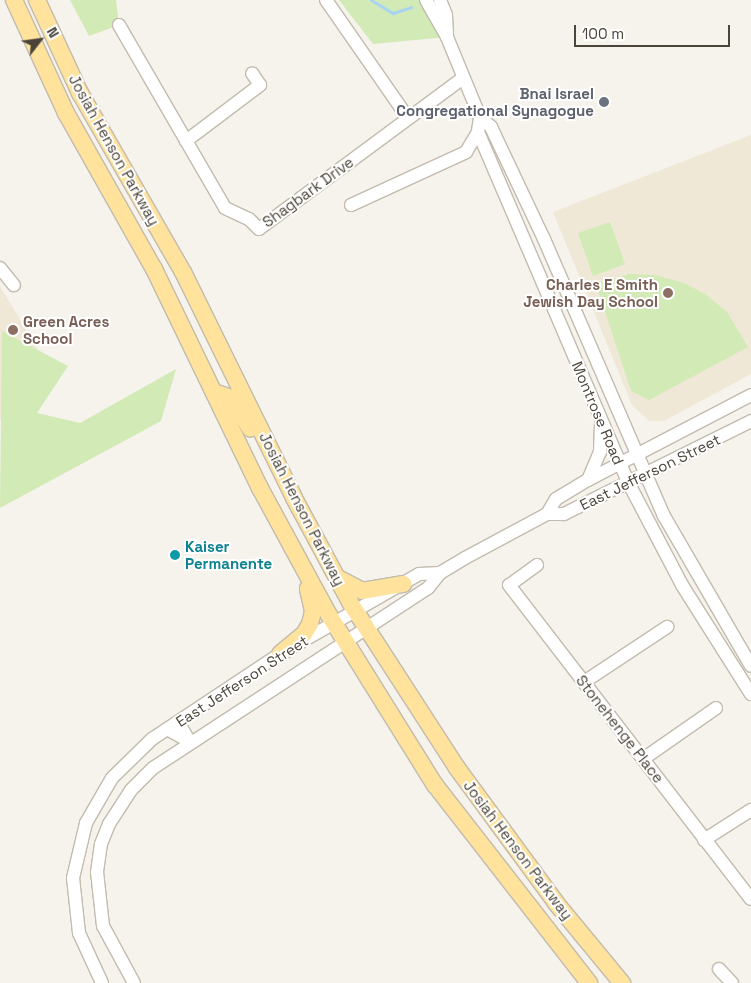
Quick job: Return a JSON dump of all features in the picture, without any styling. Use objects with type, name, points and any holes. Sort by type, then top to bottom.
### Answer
[{"type":"main road","name":"Josiah Henson Parkway","points":[[14,0],[63,106],[154,269],[303,570],[333,622],[435,785],[589,983]]},
{"type":"main road","name":"Josiah Henson Parkway","points":[[37,0],[93,117],[196,298],[281,472],[365,627],[468,784],[556,903],[622,983]]},
{"type":"main road","points":[[214,392],[231,398],[258,442],[281,472]]},
{"type":"main road","points":[[280,654],[304,634],[312,620],[311,601],[303,570]]},
{"type":"main road","points":[[337,578],[362,592],[403,584]]},
{"type":"street","points":[[326,0],[408,118]]},
{"type":"street","name":"Montrose Road","points":[[426,0],[447,37],[480,117],[491,127],[544,239],[664,516],[751,666]]},
{"type":"street","name":"Montrose Road","points":[[440,0],[446,15],[447,37]]},
{"type":"street","name":"Shagbark Drive","points":[[119,26],[225,208],[249,220],[259,229],[463,78]]},
{"type":"street","points":[[186,142],[260,84],[252,73]]},
{"type":"street","points":[[351,205],[466,152],[478,132],[480,117]]},
{"type":"street","name":"Montrose Road","points":[[478,132],[628,482],[682,585],[751,694]]},
{"type":"street","points":[[466,152],[490,161]]},
{"type":"street","points":[[0,268],[14,285]]},
{"type":"street","name":"East Jefferson Street","points":[[547,514],[556,499],[588,480],[751,395]]},
{"type":"street","points":[[588,480],[600,452],[602,421]]},
{"type":"street","name":"East Jefferson Street","points":[[134,983],[106,936],[100,915],[96,877],[103,837],[119,808],[138,783],[190,742],[344,640],[428,588],[440,573],[547,514],[564,514],[751,421]]},
{"type":"street","name":"Stonehenge Place","points":[[536,565],[509,585],[751,900]]},
{"type":"street","name":"East Jefferson Street","points":[[102,983],[83,946],[73,904],[73,878],[82,833],[93,806],[112,778],[134,754],[167,729],[280,654],[419,574],[440,573]]},
{"type":"street","points":[[584,682],[666,627]]},
{"type":"street","points":[[643,759],[716,708]]},
{"type":"street","points":[[178,722],[190,742]]},
{"type":"street","points":[[167,729],[190,742]]},
{"type":"street","points":[[704,840],[751,810]]},
{"type":"street","points":[[719,969],[732,983]]},
{"type":"shaded area","name":"Charles E Smith Jewish Day School","points":[[751,135],[751,374],[664,421],[649,421],[632,405],[553,212]]},
{"type":"shaded area","name":"Green Acres School","points":[[0,286],[52,373],[0,420]]},
{"type":"green space","points":[[70,0],[116,0],[119,25],[89,36]]},
{"type":"green space","points":[[339,0],[426,0],[447,37],[373,44]]},
{"type":"green space","points":[[610,222],[625,264],[593,276],[578,233]]},
{"type":"green space","points":[[629,274],[655,275],[684,283],[705,294],[727,312],[748,347],[649,400],[631,391],[596,284]]},
{"type":"green space","points":[[2,331],[68,366],[37,413],[80,423],[176,369],[161,421],[0,508]]},
{"type":"waterway","points":[[371,0],[393,13],[411,7]]},
{"type":"place","name":"Bnai Israel Congregational Synagogue","points":[[604,102]]},
{"type":"place","name":"Charles E Smith Jewish Day School","points":[[668,293]]},
{"type":"place","name":"Green Acres School","points":[[13,330]]},
{"type":"place","name":"Kaiser Permanente","points":[[175,555]]}]
